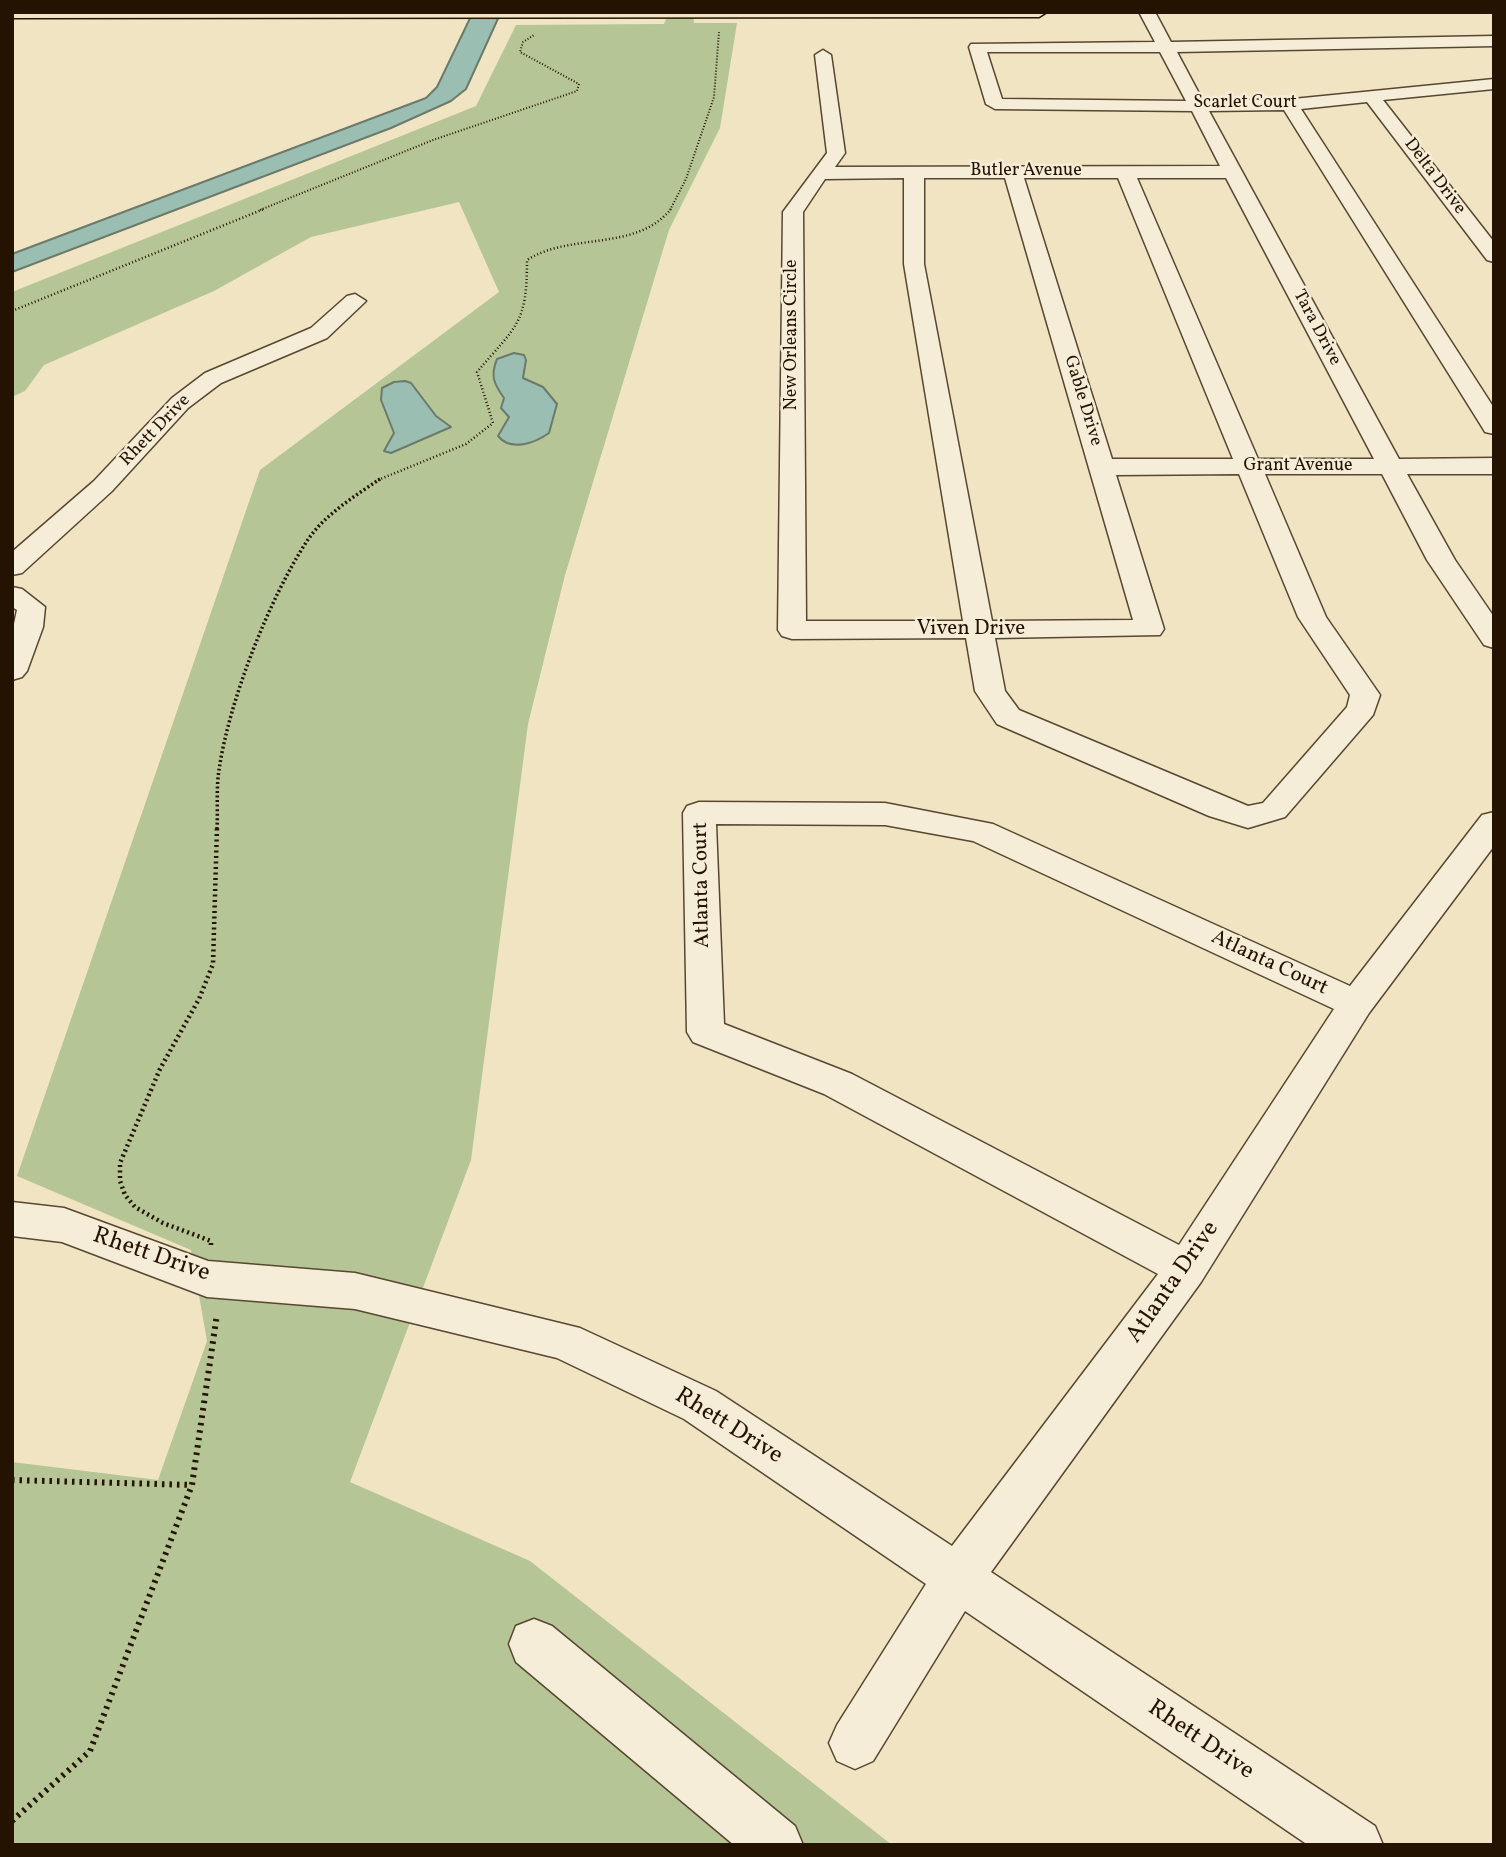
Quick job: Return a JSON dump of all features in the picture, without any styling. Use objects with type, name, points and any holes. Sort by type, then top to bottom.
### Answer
[{"type":"main road","points":[[12,13],[1039,12]]},
{"type":"street","name":"Tara Drive","points":[[1147,12],[1441,560],[1494,639]]},
{"type":"street","points":[[1476,41],[1494,59]]},
{"type":"street","points":[[1166,48],[1494,41]]},
{"type":"street","name":"Scarlet Court","points":[[1166,48],[977,47],[995,104],[1289,104],[1374,98],[1440,87],[1494,84]]},
{"type":"street","name":"New Orleans Circle","points":[[792,630],[793,212],[798,199],[836,153],[823,55]]},
{"type":"street","name":"Delta Drive","points":[[1374,98],[1494,256]]},
{"type":"street","points":[[1289,104],[1494,427]]},
{"type":"street","name":"Gable Drive","points":[[1013,172],[1150,629]]},
{"type":"street","points":[[914,173],[914,264],[990,691],[1008,717],[1220,809],[1248,817],[1274,810],[1362,709],[1365,695],[1312,617],[1125,172]]},
{"type":"street","name":"Butler Avenue","points":[[821,173],[1232,172]]},
{"type":"street","name":"Rhett Drive","points":[[12,567],[103,486],[180,403],[213,378],[319,333],[355,301]]},
{"type":"street","name":"Grant Avenue","points":[[1102,467],[1494,466]]},
{"type":"street","points":[[12,595],[31,607],[29,627],[12,671]]},
{"type":"street","name":"Viven Drive","points":[[792,630],[1150,629]]},
{"type":"street","name":"Atlanta Court","points":[[1186,1269],[838,1084],[706,1032],[699,813],[885,814],[981,832],[1356,1004]]},
{"type":"street","name":"Atlanta Drive","points":[[855,1743],[958,1578],[1186,1269],[1356,1004],[1494,823]]},
{"type":"street","name":"Rhett Drive","points":[[12,1219],[64,1225],[207,1279],[355,1292],[565,1341],[700,1405],[1356,1845]]},
{"type":"street","points":[[534,1644],[776,1845]]},
{"type":"path","points":[[212,1253],[211,1241],[144,1214],[124,1197],[118,1177],[120,1163],[160,1069],[199,999],[213,964],[219,770],[240,689],[263,625],[307,539],[345,503],[381,478],[425,463],[466,444],[493,423],[477,372],[519,323],[527,302],[527,260],[543,251],[624,236],[646,228],[670,212],[685,189],[716,89],[715,56],[719,29],[711,27]]},
{"type":"path","points":[[12,311],[433,140],[577,91],[579,83],[520,52],[523,42],[537,34]]},
{"type":"path","points":[[12,1821],[90,1751],[192,1485],[219,1306]]},
{"type":"path","points":[[12,1480],[192,1485]]},
{"type":"green space","points":[[669,12],[693,12],[694,23],[737,23],[720,128],[669,230],[565,575],[528,724],[471,1160],[350,1482],[530,1561],[892,1845],[12,1845],[12,1462],[158,1480],[207,1341],[191,1250],[17,1176],[260,470],[499,292],[459,202],[311,237],[214,291],[44,365],[25,391],[12,397],[12,292],[476,106],[516,25],[664,24]]},
{"type":"water","points":[[473,12],[501,12],[466,89],[451,101],[391,128],[12,272],[12,254],[426,98],[437,87]]},
{"type":"water","points":[[514,353],[524,355],[526,360],[523,378],[543,387],[557,404],[549,433],[530,443],[516,445],[503,441],[498,436],[509,417],[501,408],[504,398],[494,375],[497,359]]},
{"type":"water","points":[[394,382],[411,383],[436,416],[451,427],[391,453],[384,451],[394,433],[381,400],[382,388]]}]
